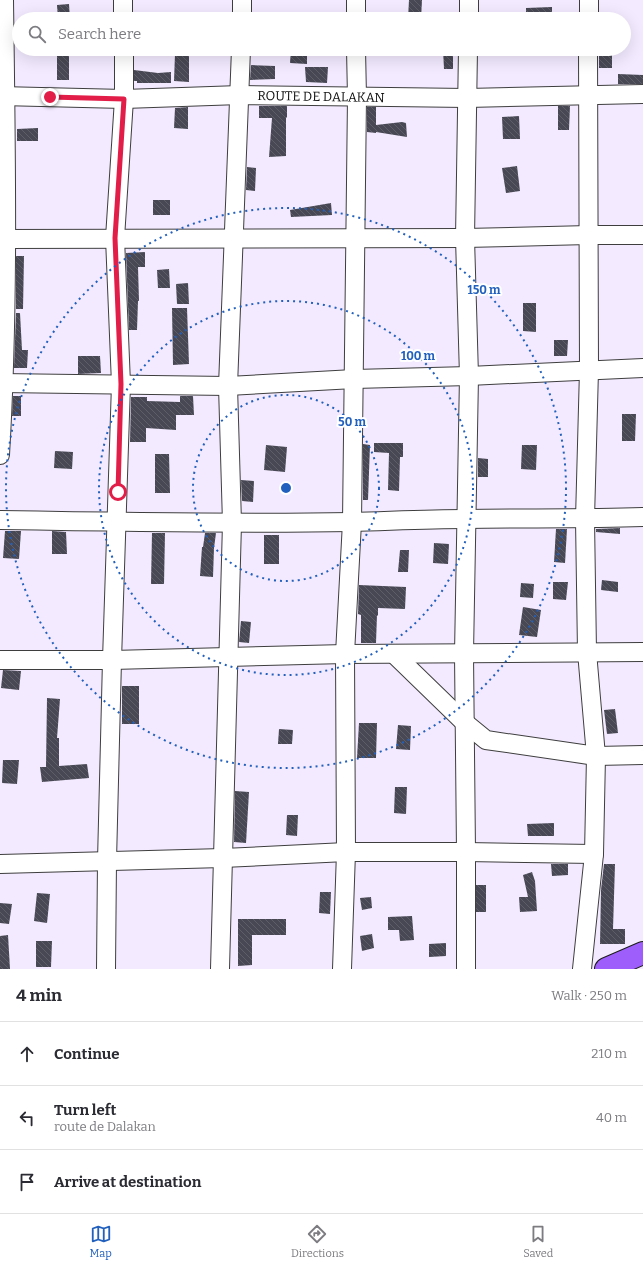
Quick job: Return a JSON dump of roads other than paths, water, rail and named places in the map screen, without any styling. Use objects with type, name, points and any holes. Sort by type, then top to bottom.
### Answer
[{"type":"main road","points":[[606,969],[643,953]]},
{"type":"street","points":[[0,455],[2,383],[4,0]]},
{"type":"street","points":[[123,0],[123,12]]},
{"type":"street","points":[[242,0],[242,12]]},
{"type":"street","points":[[356,0],[356,12]]},
{"type":"street","points":[[469,0],[469,12]]},
{"type":"street","points":[[589,0],[589,12]]},
{"type":"street","points":[[106,969],[112,660],[121,384],[115,238],[124,99],[124,56]]},
{"type":"street","points":[[220,969],[232,523],[228,386],[241,56]]},
{"type":"street","points":[[342,969],[346,852],[345,654],[352,522],[356,238],[356,56]]},
{"type":"street","points":[[466,969],[464,654],[469,376],[465,238],[468,56]]},
{"type":"street","points":[[582,969],[594,854],[596,756],[587,652],[585,519],[589,370],[588,56]]},
{"type":"street","name":"ROUTE DE DALAKAN","points":[[3,96],[124,99],[240,95],[467,98],[643,94]]},
{"type":"street","points":[[3,239],[234,237],[465,238],[589,235],[643,236]]},
{"type":"street","points":[[2,383],[228,386],[354,379],[469,376],[643,368]]},
{"type":"street","points":[[0,520],[232,523],[643,518]]},
{"type":"street","points":[[0,660],[229,658],[345,654],[395,655],[643,652]]},
{"type":"street","points":[[395,655],[464,722],[486,740],[596,756],[643,756]]},
{"type":"street","points":[[0,864],[223,858],[346,852],[594,854]]}]
